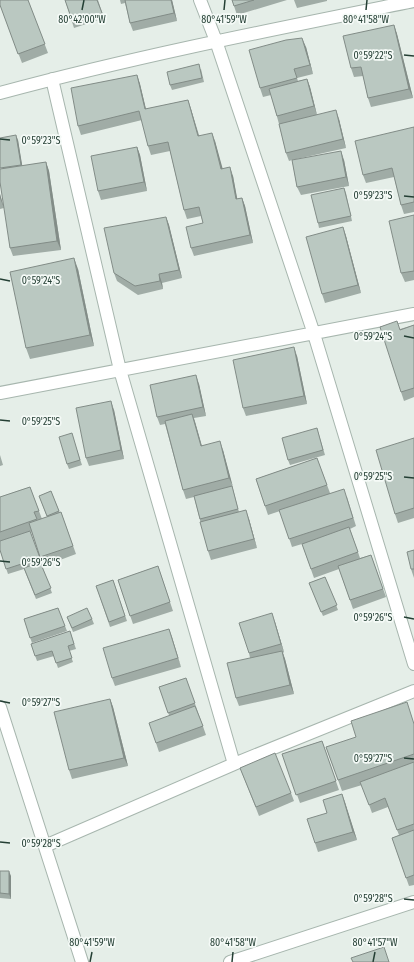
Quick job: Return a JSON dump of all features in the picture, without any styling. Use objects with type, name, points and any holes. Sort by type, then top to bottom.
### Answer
[{"type":"street","points":[[200,0],[216,41],[314,334],[414,664]]},
{"type":"street","points":[[0,93],[52,79],[216,41],[414,1]]},
{"type":"street","points":[[52,79],[120,370],[234,764]]},
{"type":"street","points":[[0,393],[414,314]]},
{"type":"street","points":[[44,846],[234,764],[414,691]]},
{"type":"street","points":[[0,706],[82,962]]},
{"type":"street","points":[[230,962],[414,902]]},
{"type":"building","points":[[0,0],[28,0],[45,44],[18,54],[0,5]]},
{"type":"building","points":[[65,0],[97,0],[102,13],[73,23]]},
{"type":"building","points":[[125,0],[171,0],[174,13],[130,23]]},
{"type":"building","points":[[232,0],[254,0],[234,6]]},
{"type":"building","points":[[394,25],[409,89],[368,98],[361,67],[351,68],[343,36]]},
{"type":"building","points":[[302,38],[310,65],[294,69],[297,78],[260,88],[249,50],[286,40]]},
{"type":"building","points":[[199,64],[202,78],[170,85],[167,72]]},
{"type":"building","points":[[137,75],[145,109],[188,100],[198,136],[212,133],[221,169],[230,167],[236,199],[242,198],[250,235],[191,248],[186,227],[203,223],[199,207],[184,210],[168,142],[148,146],[139,111],[78,126],[71,88]]},
{"type":"building","points":[[307,79],[314,106],[277,116],[269,89]]},
{"type":"building","points":[[336,110],[343,139],[286,153],[279,124]]},
{"type":"building","points":[[414,127],[414,202],[401,205],[392,168],[363,175],[355,141]]},
{"type":"building","points":[[16,135],[21,165],[0,168],[0,138]]},
{"type":"building","points":[[137,147],[144,182],[98,191],[91,156]]},
{"type":"building","points":[[341,151],[346,177],[297,187],[292,160]]},
{"type":"building","points":[[46,162],[57,241],[10,248],[0,182],[0,169]]},
{"type":"building","points":[[344,188],[351,216],[318,223],[311,195]]},
{"type":"building","points":[[414,215],[414,271],[401,273],[389,221]]},
{"type":"building","points":[[166,217],[179,270],[159,274],[160,281],[135,286],[114,273],[104,228]]},
{"type":"building","points":[[343,227],[358,285],[322,294],[306,237]]},
{"type":"building","points":[[74,258],[90,335],[26,348],[10,272]]},
{"type":"building","points":[[397,321],[400,330],[414,325],[414,388],[401,392],[380,327]]},
{"type":"building","points":[[294,347],[304,396],[243,408],[233,360]]},
{"type":"building","points":[[196,375],[203,407],[157,417],[150,385]]},
{"type":"building","points":[[111,401],[121,450],[86,458],[76,408]]},
{"type":"building","points":[[192,414],[201,446],[220,441],[229,478],[183,490],[165,421]]},
{"type":"building","points":[[317,428],[323,450],[288,460],[282,438]]},
{"type":"building","points":[[72,433],[80,460],[67,464],[59,437]]},
{"type":"building","points":[[414,438],[414,508],[395,514],[376,450]]},
{"type":"building","points":[[317,458],[327,485],[265,506],[256,479]]},
{"type":"building","points":[[232,486],[238,509],[200,519],[194,496]]},
{"type":"building","points":[[30,487],[39,511],[34,512],[37,519],[0,532],[0,497]]},
{"type":"building","points":[[344,489],[353,518],[289,539],[279,510]]},
{"type":"building","points":[[51,491],[59,511],[47,516],[39,496]]},
{"type":"building","points":[[246,510],[254,539],[208,551],[200,522]]},
{"type":"building","points":[[61,512],[73,546],[40,557],[29,523]]},
{"type":"building","points":[[349,527],[358,552],[311,569],[302,544]]},
{"type":"building","points":[[30,531],[40,558],[6,569],[0,550],[0,541]]},
{"type":"building","points":[[414,550],[414,569],[411,569],[407,552]]},
{"type":"building","points":[[371,555],[383,589],[350,600],[338,566]]},
{"type":"building","points":[[40,562],[51,588],[35,595],[24,568]]},
{"type":"building","points":[[158,566],[170,602],[130,616],[118,580]]},
{"type":"building","points":[[325,577],[337,605],[321,612],[309,583]]},
{"type":"building","points":[[113,580],[125,616],[109,622],[96,586]]},
{"type":"building","points":[[58,608],[65,626],[30,638],[24,619]]},
{"type":"building","points":[[87,608],[92,619],[72,628],[67,617]]},
{"type":"building","points":[[272,613],[281,644],[249,653],[239,623]]},
{"type":"building","points":[[169,629],[178,658],[112,678],[103,648]]},
{"type":"building","points":[[70,631],[74,644],[68,646],[72,658],[56,663],[52,651],[35,656],[31,644]]},
{"type":"building","points":[[282,651],[290,685],[236,698],[227,663]]},
{"type":"building","points":[[186,678],[195,703],[168,713],[159,687]]},
{"type":"building","points":[[110,699],[124,758],[69,770],[54,712]]},
{"type":"building","points":[[407,702],[414,724],[414,754],[338,780],[326,747],[356,737],[351,721]]},
{"type":"building","points":[[195,706],[203,726],[156,743],[149,723]]},
{"type":"building","points":[[322,741],[336,781],[296,795],[282,754]]},
{"type":"building","points":[[275,753],[291,793],[256,807],[240,768]]},
{"type":"building","points":[[414,762],[414,824],[397,830],[385,798],[369,805],[360,782]]},
{"type":"building","points":[[342,794],[353,832],[315,843],[307,819],[327,813],[323,800]]},
{"type":"building","points":[[414,830],[414,875],[406,878],[392,838]]},
{"type":"building","points":[[0,871],[9,871],[9,894],[0,893]]},
{"type":"building","points":[[384,947],[389,962],[353,962],[351,958]]}]
